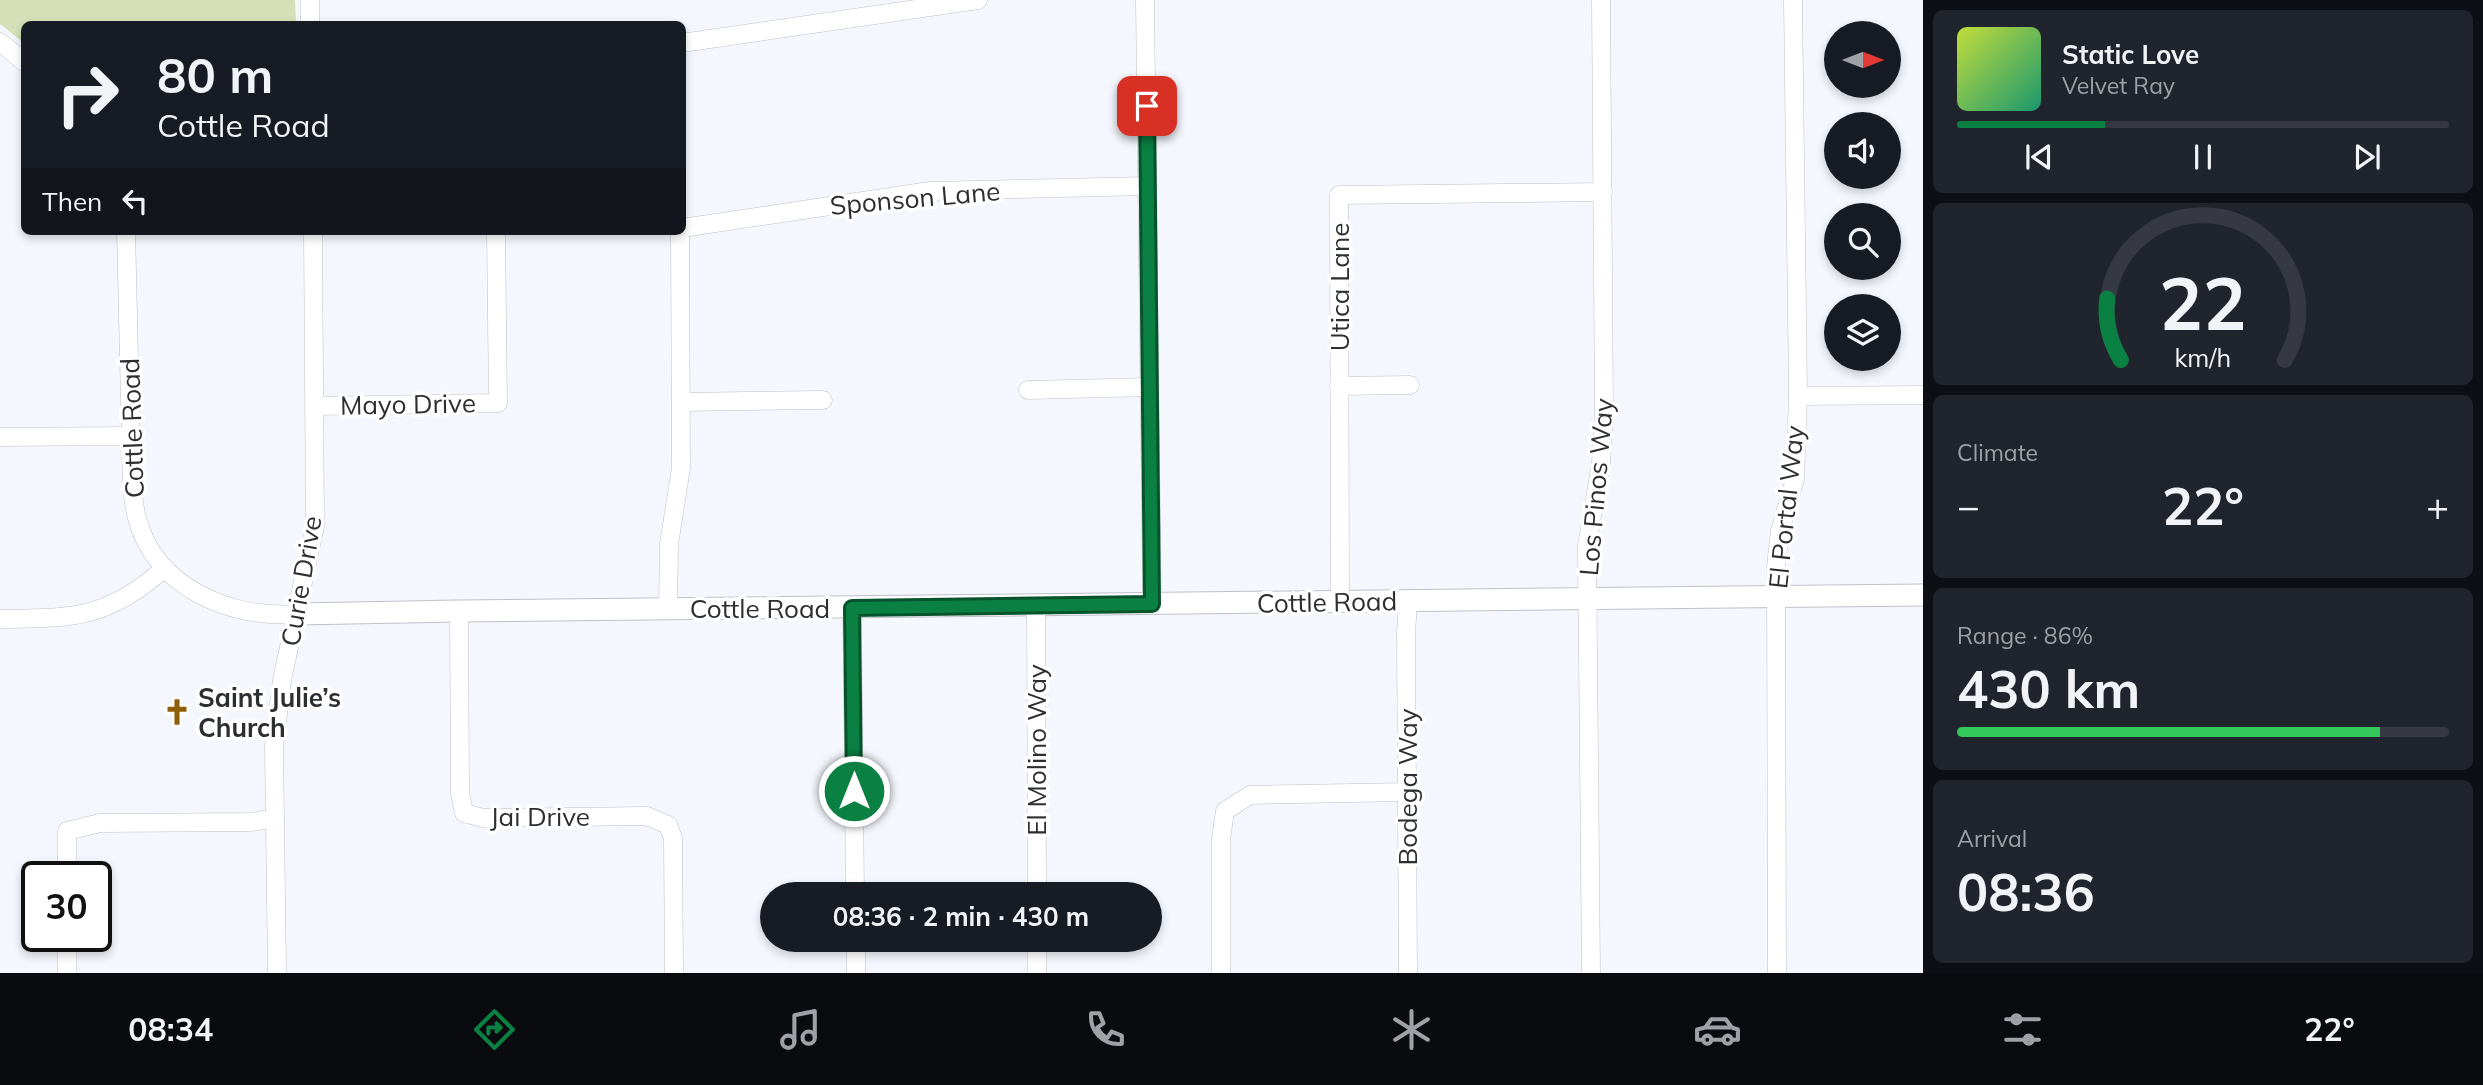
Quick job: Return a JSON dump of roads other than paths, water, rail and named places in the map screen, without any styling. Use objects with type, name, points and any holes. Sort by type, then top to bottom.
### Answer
[{"type":"street","points":[[310,0],[310,21]]},
{"type":"street","points":[[686,42],[978,0]]},
{"type":"street","points":[[1145,0],[1152,604]]},
{"type":"street","name":"Los Pinos Way","points":[[1591,973],[1587,546],[1601,463],[1604,414],[1601,0]]},
{"type":"street","name":"El Portal Way","points":[[1777,973],[1776,567],[1780,531],[1795,479],[1798,396],[1793,0]]},
{"type":"street","points":[[0,42],[21,60]]},
{"type":"street","name":"Sponson Lane","points":[[686,228],[930,191],[1148,186]]},
{"type":"street","name":"Utica Lane","points":[[1340,602],[1339,195],[1603,192]]},
{"type":"street","name":"Cottle Road","points":[[126,235],[130,436],[132,485],[137,519],[150,548],[165,568],[193,591],[222,605],[273,616],[459,611],[1923,595]]},
{"type":"street","name":"Curie Drive","points":[[277,973],[276,734],[282,680],[315,526],[313,235]]},
{"type":"street","name":"Mayo Drive","points":[[315,406],[498,403],[496,235]]},
{"type":"street","name":"Sponson Lane","points":[[668,609],[668,544],[681,468],[681,235]]},
{"type":"street","points":[[1339,386],[1410,385]]},
{"type":"street","points":[[1028,390],[1150,387]]},
{"type":"street","points":[[1798,396],[1923,395]]},
{"type":"street","points":[[681,402],[823,400]]},
{"type":"street","points":[[0,438],[130,436]]},
{"type":"street","points":[[0,619],[50,618],[97,611],[118,603],[165,568]]},
{"type":"street","name":"Bodega Way","points":[[1408,601],[1408,973]]},
{"type":"street","name":"El Molino Way","points":[[1036,606],[1037,882]]},
{"type":"street","points":[[852,608],[855,882]]},
{"type":"street","name":"Jai Drive","points":[[459,611],[460,792],[464,813],[483,818],[647,816],[668,825],[673,838],[674,973]]},
{"type":"street","points":[[1222,973],[1221,839],[1225,811],[1250,795],[1407,792]]},
{"type":"street","points":[[67,861],[67,831],[83,826],[100,823],[252,822],[275,818]]},
{"type":"street","points":[[67,952],[67,973]]},
{"type":"street","points":[[856,952],[856,973]]},
{"type":"street","points":[[1037,952],[1037,973]]},
{"type":"place","name":"Saint Julie’s Church","points":[[177,712]]}]
